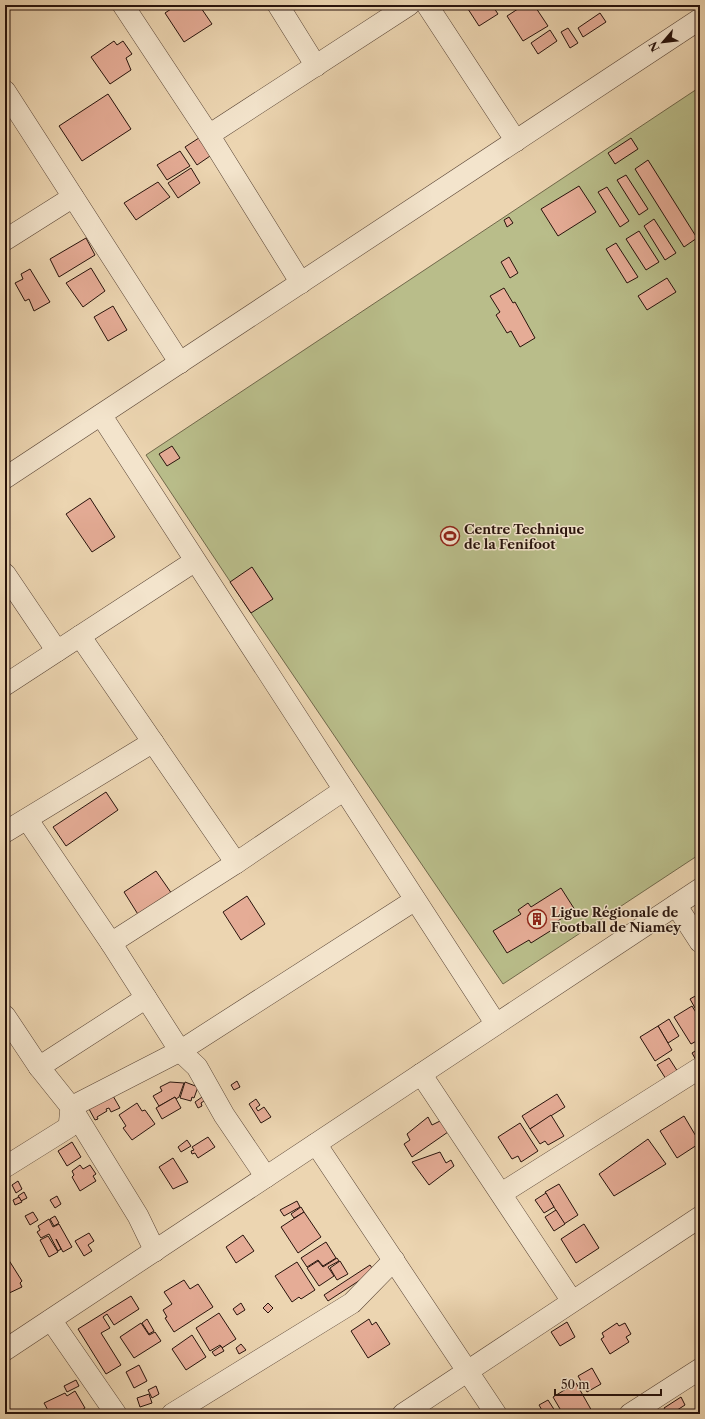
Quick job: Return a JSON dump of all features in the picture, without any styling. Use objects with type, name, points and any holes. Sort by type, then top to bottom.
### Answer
[{"type":"street","points":[[123,5],[209,135],[301,283]]},
{"type":"street","points":[[278,5],[316,66]]},
{"type":"street","points":[[209,135],[409,5]]},
{"type":"street","points":[[427,5],[516,140]]},
{"type":"street","points":[[5,478],[700,19]]},
{"type":"street","points":[[5,91],[180,362]]},
{"type":"street","points":[[5,240],[73,196]]},
{"type":"street","points":[[101,415],[496,1024]]},
{"type":"street","points":[[5,684],[196,561]]},
{"type":"street","points":[[5,574],[57,651]]},
{"type":"street","points":[[80,636],[236,863]]},
{"type":"street","points":[[5,832],[153,742]]},
{"type":"street","points":[[111,943],[236,863],[344,790]]},
{"type":"street","points":[[27,819],[111,943],[180,1051],[197,1067],[224,1116],[266,1177]]},
{"type":"street","points":[[5,1350],[700,889]]},
{"type":"street","points":[[71,1107],[180,1051],[415,900]]},
{"type":"street","points":[[676,905],[700,942]]},
{"type":"street","points":[[39,1067],[146,998]]},
{"type":"street","points":[[5,1016],[39,1067],[71,1107],[138,1216],[155,1251]]},
{"type":"street","points":[[502,1193],[700,1068]]},
{"type":"street","points":[[421,1074],[502,1193],[572,1301]]},
{"type":"street","points":[[5,1167],[69,1127],[71,1107]]},
{"type":"street","points":[[316,1144],[496,1414]]},
{"type":"street","points":[[403,1414],[467,1370],[700,1217]]},
{"type":"street","points":[[172,1414],[352,1303],[394,1260]]},
{"type":"street","points":[[51,1320],[116,1414]]},
{"type":"street","points":[[639,1411],[700,1369]]},
{"type":"green space","name":"Centre Technique de la Fenifoot","points":[[700,87],[700,854],[503,984],[253,616],[146,455]]},
{"type":"building","points":[[177,5],[199,5],[212,24],[184,42],[165,13]]},
{"type":"building","points":[[475,5],[492,5],[498,14],[479,26],[468,9]]},
{"type":"building","points":[[524,5],[534,5],[548,26],[523,41],[507,16]]},
{"type":"building","points":[[600,13],[606,22],[583,37],[578,28]]},
{"type":"building","points":[[568,28],[578,43],[570,48],[561,32]]},
{"type":"building","points":[[550,30],[557,41],[538,54],[531,43]]},
{"type":"building","points":[[114,41],[117,45],[123,41],[132,54],[126,58],[131,70],[110,84],[91,57]]},
{"type":"building","points":[[108,94],[131,129],[82,161],[59,126]]},
{"type":"building","points":[[202,136],[213,154],[197,165],[185,147]]},
{"type":"building","points":[[631,138],[638,149],[615,164],[608,153]]},
{"type":"building","points":[[180,151],[190,166],[167,180],[157,165]]},
{"type":"building","points":[[648,160],[697,238],[684,247],[635,169]]},
{"type":"building","points":[[191,168],[200,183],[178,198],[168,183]]},
{"type":"building","points":[[626,175],[648,209],[639,215],[617,180]]},
{"type":"building","points":[[158,182],[170,197],[136,220],[124,203]]},
{"type":"building","points":[[579,186],[596,212],[558,236],[541,209]]},
{"type":"building","points":[[607,187],[629,221],[620,227],[598,192]]},
{"type":"building","points":[[509,217],[513,223],[507,227],[504,220]]},
{"type":"building","points":[[654,219],[676,253],[665,260],[644,226]]},
{"type":"building","points":[[639,231],[659,262],[646,270],[626,239]]},
{"type":"building","points":[[86,238],[95,255],[59,277],[50,259]]},
{"type":"building","points":[[616,243],[638,277],[627,283],[606,249]]},
{"type":"building","points":[[509,257],[518,273],[510,278],[501,262]]},
{"type":"building","points":[[91,268],[105,291],[83,307],[66,283]]},
{"type":"building","points":[[30,269],[50,302],[34,311],[29,299],[25,301],[15,283],[23,279],[21,274]]},
{"type":"building","points":[[667,278],[676,292],[647,310],[638,296]]},
{"type":"building","points":[[504,288],[513,303],[515,302],[535,338],[520,347],[511,331],[507,333],[496,315],[500,312],[490,296]]},
{"type":"building","points":[[113,306],[127,330],[108,341],[94,317]]},
{"type":"building","points":[[172,446],[180,458],[167,466],[159,454]]},
{"type":"building","points":[[90,498],[115,537],[92,552],[66,514]]},
{"type":"building","points":[[252,567],[273,599],[251,613],[230,582]]},
{"type":"building","points":[[106,792],[118,810],[66,846],[53,827]]},
{"type":"building","points":[[156,871],[172,894],[139,916],[124,892]]},
{"type":"building","name":"Ligue Régionale de Football de Niamey","points":[[561,888],[575,910],[553,924],[555,928],[531,943],[529,940],[507,953],[493,931],[521,914],[518,910],[528,903],[531,907]]},
{"type":"building","points":[[247,896],[265,924],[241,940],[223,912]]},
{"type":"building","points":[[697,995],[700,1005],[695,1008],[690,999]]},
{"type":"building","points":[[692,1006],[700,1019],[700,1039],[691,1044],[674,1017]]},
{"type":"building","points":[[669,1019],[679,1036],[668,1043],[658,1026]]},
{"type":"building","points":[[658,1026],[672,1050],[655,1061],[640,1037]]},
{"type":"building","points":[[700,1048],[700,1058],[696,1060],[692,1053]]},
{"type":"building","points":[[669,1058],[678,1072],[666,1079],[657,1065]]},
{"type":"building","points":[[237,1081],[240,1087],[234,1090],[231,1085]]},
{"type":"building","points":[[170,1082],[184,1083],[179,1097],[176,1099],[175,1097],[159,1106],[153,1096],[162,1091],[160,1087]]},
{"type":"building","points":[[185,1082],[198,1087],[194,1098],[192,1097],[191,1101],[180,1098]]},
{"type":"building","points":[[109,1089],[120,1108],[111,1112],[109,1108],[106,1109],[107,1111],[95,1120],[89,1109]]},
{"type":"building","points":[[557,1094],[565,1107],[530,1129],[522,1116]]},
{"type":"building","points":[[205,1095],[207,1099],[201,1103],[202,1106],[198,1108],[195,1102]]},
{"type":"building","points":[[175,1097],[181,1108],[162,1119],[156,1108]]},
{"type":"building","points":[[256,1099],[260,1105],[256,1108],[258,1111],[264,1107],[271,1117],[261,1123],[249,1104]]},
{"type":"building","points":[[137,1103],[142,1111],[145,1110],[155,1124],[132,1140],[123,1128],[126,1126],[119,1115]]},
{"type":"building","points":[[551,1115],[564,1136],[548,1145],[545,1141],[540,1144],[530,1129]]},
{"type":"building","points":[[684,1116],[700,1143],[677,1158],[660,1131]]},
{"type":"building","points":[[428,1117],[432,1125],[442,1120],[448,1132],[412,1157],[404,1144],[410,1140],[407,1134]]},
{"type":"building","points":[[520,1123],[538,1151],[521,1162],[518,1156],[512,1159],[498,1137]]},
{"type":"building","points":[[208,1137],[215,1147],[198,1158],[195,1153],[192,1154],[191,1151],[194,1150],[192,1147]]},
{"type":"building","points":[[648,1139],[666,1164],[614,1196],[599,1174]]},
{"type":"building","points":[[187,1140],[191,1146],[181,1152],[178,1147]]},
{"type":"building","points":[[72,1142],[81,1157],[67,1166],[58,1151]]},
{"type":"building","points":[[440,1152],[446,1163],[451,1160],[454,1166],[429,1185],[412,1162]]},
{"type":"building","points":[[173,1158],[188,1182],[173,1189],[159,1167]]},
{"type":"building","points":[[80,1165],[83,1169],[90,1165],[96,1174],[93,1176],[96,1181],[80,1191],[72,1177],[74,1175],[72,1171]]},
{"type":"building","points":[[18,1181],[22,1189],[16,1193],[12,1185]]},
{"type":"building","points":[[559,1184],[578,1215],[564,1224],[545,1192]]},
{"type":"building","points":[[24,1192],[27,1198],[21,1201],[18,1196]]},
{"type":"building","points":[[546,1193],[554,1207],[544,1213],[535,1200]]},
{"type":"building","points":[[57,1196],[61,1204],[55,1208],[50,1200]]},
{"type":"building","points":[[19,1197],[22,1202],[15,1205],[13,1200]]},
{"type":"building","points":[[297,1201],[300,1207],[284,1216],[280,1210]]},
{"type":"building","points":[[301,1207],[304,1212],[294,1218],[291,1214]]},
{"type":"building","points":[[556,1210],[565,1224],[554,1231],[545,1217]]},
{"type":"building","points":[[33,1212],[38,1220],[30,1225],[25,1216]]},
{"type":"building","points":[[304,1212],[321,1237],[298,1253],[281,1227]]},
{"type":"building","points":[[55,1216],[59,1223],[54,1226],[50,1219]]},
{"type":"building","points":[[49,1219],[53,1227],[59,1224],[72,1247],[63,1252],[56,1239],[61,1249],[58,1251],[49,1234],[41,1238],[37,1232],[40,1230],[38,1226]]},
{"type":"building","points":[[584,1224],[599,1248],[576,1263],[561,1239]]},
{"type":"building","points":[[89,1233],[94,1241],[88,1245],[92,1251],[84,1256],[75,1241]]},
{"type":"building","points":[[243,1235],[254,1251],[236,1263],[226,1247]]},
{"type":"building","points":[[48,1236],[58,1252],[49,1257],[40,1240]]},
{"type":"building","points":[[326,1242],[336,1258],[323,1266],[318,1260],[307,1267],[301,1258]]},
{"type":"building","points":[[5,1254],[22,1281],[20,1283],[22,1287],[5,1295]]},
{"type":"building","points":[[337,1258],[339,1261],[328,1267],[334,1276],[319,1286],[307,1268],[318,1261],[323,1267]]},
{"type":"building","points":[[340,1261],[348,1274],[337,1280],[330,1268]]},
{"type":"building","points":[[297,1262],[315,1290],[301,1299],[299,1297],[292,1302],[275,1276]]},
{"type":"building","points":[[370,1265],[374,1271],[328,1301],[324,1295]]},
{"type":"building","points":[[184,1280],[190,1289],[198,1284],[213,1307],[174,1332],[165,1318],[167,1317],[163,1310],[172,1304],[164,1292]]},
{"type":"building","points":[[131,1296],[139,1309],[114,1325],[107,1314],[103,1317],[110,1328],[101,1333],[121,1365],[106,1374],[78,1329]]},
{"type":"building","points":[[241,1303],[245,1310],[237,1315],[233,1309]]},
{"type":"building","points":[[268,1303],[273,1308],[268,1313],[263,1308]]},
{"type":"building","points":[[219,1313],[236,1339],[222,1348],[220,1345],[210,1351],[196,1328]]},
{"type":"building","points":[[147,1319],[154,1331],[149,1334],[142,1323]]},
{"type":"building","points":[[369,1319],[372,1325],[376,1322],[390,1344],[368,1358],[351,1331]]},
{"type":"building","points":[[567,1322],[575,1337],[560,1346],[551,1332]]},
{"type":"building","points":[[141,1323],[149,1335],[155,1332],[161,1341],[134,1358],[120,1337]]},
{"type":"building","points":[[617,1323],[619,1326],[625,1323],[631,1334],[626,1337],[629,1342],[610,1354],[601,1339],[604,1337],[602,1333]]},
{"type":"building","points":[[192,1335],[206,1357],[186,1370],[172,1349]]},
{"type":"building","points":[[241,1344],[246,1350],[239,1354],[236,1348]]},
{"type":"building","points":[[221,1346],[224,1351],[215,1356],[212,1352]]},
{"type":"building","points":[[139,1365],[147,1381],[134,1388],[126,1372]]},
{"type":"building","points":[[592,1368],[601,1384],[587,1392],[578,1376]]},
{"type":"building","points":[[76,1380],[79,1386],[67,1392],[64,1386]]},
{"type":"building","points":[[576,1383],[593,1413],[563,1414],[553,1397]]},
{"type":"building","points":[[156,1386],[159,1394],[152,1398],[148,1390]]},
{"type":"building","points":[[75,1391],[85,1408],[75,1414],[50,1414],[44,1403],[65,1393],[67,1396]]},
{"type":"building","points":[[149,1394],[152,1403],[140,1407],[137,1398]]},
{"type":"building","points":[[681,1397],[685,1405],[671,1414],[667,1414],[664,1408]]},
{"type":"building","points":[[548,1400],[557,1414],[539,1414],[543,1412],[539,1405]]},
{"type":"place","name":"Centre Technique de la Fenifoot","points":[[450,536]]},
{"type":"place","name":"Ligue Régionale de Football de Niamey","points":[[537,919]]}]
